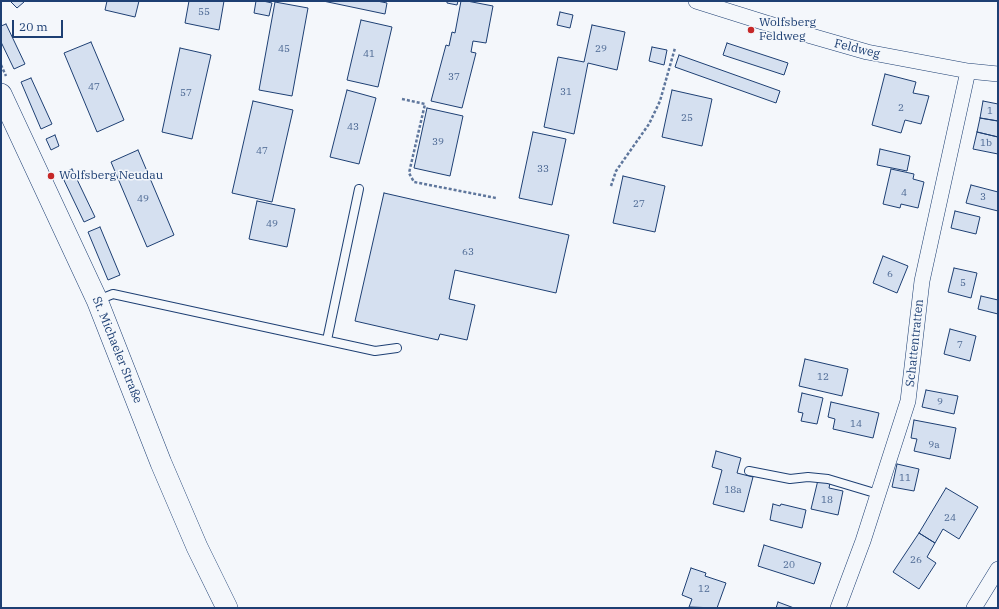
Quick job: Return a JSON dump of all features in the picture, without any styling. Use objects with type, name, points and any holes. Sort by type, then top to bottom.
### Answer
[{"type":"main road","name":"St. Michaeler Straße","points":[[1,94],[97,300],[161,463],[197,547],[227,608]]},
{"type":"street","name":"Feldweg","points":[[696,1],[867,52],[968,71],[998,74]]},
{"type":"street","name":"Schattentratten","points":[[838,608],[863,541],[908,401],[922,281],[968,71]]},
{"type":"street","points":[[974,608],[998,569]]},
{"type":"lane","points":[[327,340],[359,188]]},
{"type":"lane","points":[[97,300],[113,294],[375,351],[397,348]]},
{"type":"lane","points":[[749,471],[790,479],[808,477],[828,479],[878,494]]},
{"type":"path","points":[[610,186],[616,171],[649,124],[660,101],[675,48]]},
{"type":"path","points":[[402,99],[425,104],[409,173],[414,182],[496,198]]},
{"type":"building","points":[[10,1],[23,1],[24,2],[17,8]]},
{"type":"building","points":[[107,1],[139,1],[135,17],[105,10]]},
{"type":"building","points":[[189,1],[224,1],[219,30],[185,23]]},
{"type":"building","points":[[256,1],[272,3],[269,16],[254,13]]},
{"type":"building","points":[[323,1],[377,1],[387,3],[385,14]]},
{"type":"building","points":[[447,1],[458,1],[457,5],[447,3]]},
{"type":"building","points":[[461,1],[493,6],[486,43],[473,41],[471,52],[476,53],[462,108],[431,101],[446,45],[449,46],[452,32],[455,33]]},
{"type":"building","points":[[275,2],[308,8],[292,96],[259,90]]},
{"type":"building","points":[[560,12],[573,15],[570,28],[557,25]]},
{"type":"building","points":[[361,20],[392,27],[378,87],[347,80]]},
{"type":"building","points":[[6,24],[25,64],[14,69],[1,42],[1,26]]},
{"type":"building","points":[[592,25],[625,32],[617,70],[588,63],[574,134],[544,127],[558,57],[584,62]]},
{"type":"building","points":[[91,42],[124,120],[97,132],[64,53]]},
{"type":"building","points":[[727,43],[788,63],[784,75],[723,55]]},
{"type":"building","points":[[652,47],[667,50],[664,65],[649,61]]},
{"type":"building","points":[[180,48],[211,55],[192,139],[162,132]]},
{"type":"building","points":[[679,55],[780,91],[776,103],[675,67]]},
{"type":"building","points":[[885,74],[916,82],[913,93],[929,96],[921,124],[905,120],[901,133],[872,125]]},
{"type":"building","points":[[31,78],[52,124],[41,129],[21,82]]},
{"type":"building","points":[[347,90],[376,98],[359,164],[330,157]]},
{"type":"building","points":[[672,90],[712,99],[702,146],[662,137]]},
{"type":"building","points":[[253,101],[293,110],[272,202],[232,193]]},
{"type":"building","points":[[983,101],[998,104],[998,121],[980,118]]},
{"type":"building","points":[[427,108],[463,116],[450,176],[414,168]]},
{"type":"building","points":[[980,118],[998,121],[998,137],[977,132]]},
{"type":"building","points":[[533,132],[566,139],[552,205],[519,198]]},
{"type":"building","points":[[977,132],[998,137],[998,154],[973,149]]},
{"type":"building","points":[[55,135],[59,146],[51,150],[46,139]]},
{"type":"building","points":[[880,149],[910,156],[907,171],[877,165]]},
{"type":"building","points":[[138,150],[174,235],[147,247],[111,162]]},
{"type":"building","points":[[72,169],[95,217],[84,222],[61,174]]},
{"type":"building","points":[[891,169],[914,174],[913,179],[924,182],[918,208],[901,204],[900,208],[883,204]]},
{"type":"building","points":[[623,176],[665,186],[655,232],[613,223]]},
{"type":"building","points":[[971,185],[998,192],[998,211],[966,203]]},
{"type":"building","points":[[384,193],[569,235],[556,293],[455,270],[449,299],[475,305],[467,340],[440,334],[438,340],[355,321]]},
{"type":"building","points":[[257,201],[295,209],[287,247],[249,239]]},
{"type":"building","points":[[955,211],[980,217],[976,234],[951,228]]},
{"type":"building","points":[[100,227],[120,275],[108,280],[88,232]]},
{"type":"building","points":[[883,256],[908,266],[897,293],[873,283]]},
{"type":"building","points":[[954,268],[977,273],[971,298],[948,292]]},
{"type":"building","points":[[981,296],[998,300],[998,314],[978,309]]},
{"type":"building","points":[[950,329],[976,336],[970,361],[944,354]]},
{"type":"building","points":[[805,359],[848,369],[842,396],[799,386]]},
{"type":"building","points":[[926,390],[958,396],[954,414],[922,407]]},
{"type":"building","points":[[802,393],[823,398],[817,424],[801,421],[803,413],[798,412]]},
{"type":"building","points":[[831,402],[879,413],[873,438],[833,429],[835,419],[828,417]]},
{"type":"building","points":[[914,420],[956,428],[950,459],[914,451],[917,439],[911,438]]},
{"type":"building","points":[[716,451],[741,458],[737,473],[753,477],[744,512],[713,504],[722,470],[712,467]]},
{"type":"building","points":[[897,464],[919,469],[914,491],[892,487]]},
{"type":"building","points":[[818,480],[830,483],[829,488],[843,491],[838,515],[811,509]]},
{"type":"building","points":[[946,488],[978,507],[959,539],[943,529],[935,543],[919,533]]},
{"type":"building","points":[[773,504],[780,506],[781,504],[806,510],[802,528],[770,520]]},
{"type":"building","points":[[919,533],[935,543],[927,557],[936,563],[919,589],[893,572]]},
{"type":"building","points":[[764,545],[821,563],[814,584],[758,566]]},
{"type":"building","points":[[691,568],[706,573],[705,576],[726,583],[717,608],[689,607],[692,599],[682,595]]},
{"type":"building","points":[[778,602],[794,608],[776,608]]},
{"type":"place","name":"Wolfsberg Feldweg","points":[[751,30]]},
{"type":"place","name":"Wolfsberg Neudau","points":[[51,176]]}]
